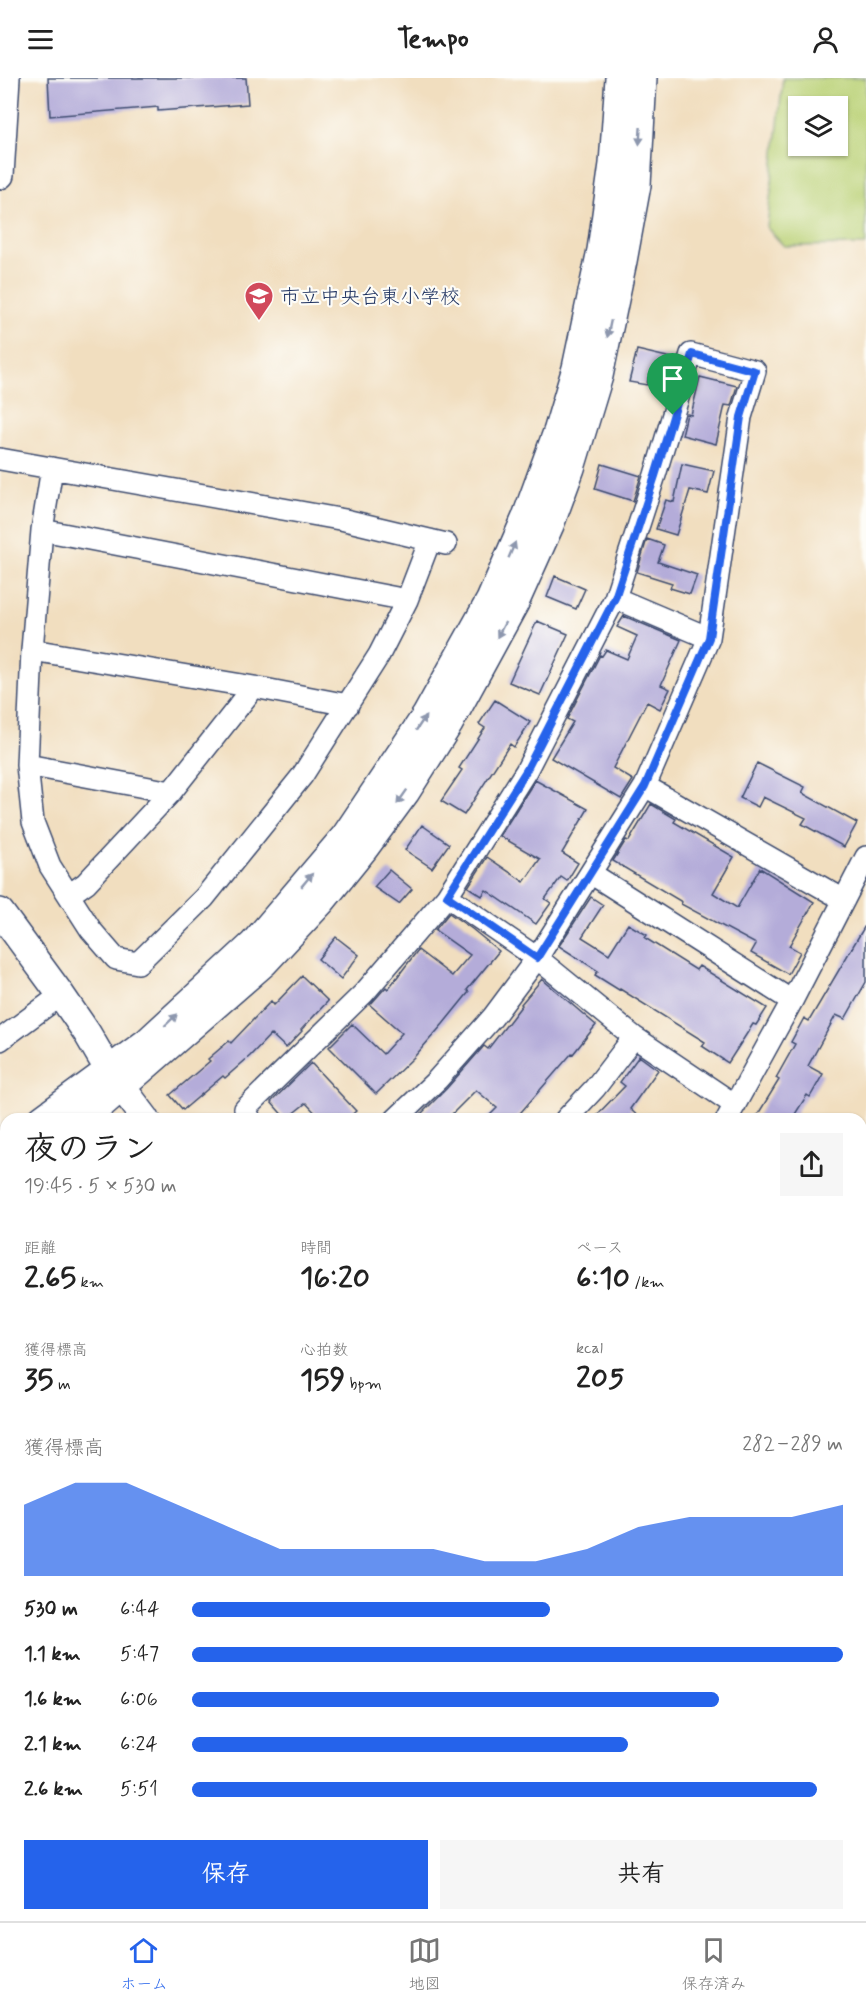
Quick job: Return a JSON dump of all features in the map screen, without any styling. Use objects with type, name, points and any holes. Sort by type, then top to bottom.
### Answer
[{"type":"street","points":[[0,175],[6,78]]},
{"type":"street","points":[[89,1113],[115,1078],[148,1041],[253,944],[345,836],[426,715],[490,600],[526,517],[557,432],[576,368],[601,250],[613,165],[619,78]]},
{"type":"street","points":[[53,1113],[115,1078],[264,963],[322,901],[350,866],[406,792],[449,724],[515,603],[553,516],[571,468],[599,376],[624,261],[637,185],[643,78]]},
{"type":"street","points":[[247,1113],[245,1109],[364,993],[447,896],[526,771],[615,598],[692,354],[755,371],[741,417],[709,638],[645,786],[592,874],[537,958],[493,1017],[437,1080],[402,1113]]},
{"type":"street","points":[[0,459],[52,468],[345,520],[438,542],[379,656],[302,776],[204,898],[138,963],[116,959],[90,930],[50,866],[33,822],[27,765],[32,650],[42,530],[52,468]]},
{"type":"street","points":[[42,530],[407,600]]},
{"type":"street","points":[[615,598],[709,638]]},
{"type":"street","points":[[32,650],[348,705]]},
{"type":"street","points":[[69,895],[87,883],[171,792],[254,687]]},
{"type":"street","points":[[27,765],[171,792]]},
{"type":"street","points":[[645,786],[844,900]]},
{"type":"street","points":[[447,896],[537,958],[731,1112],[792,1001],[866,857]]},
{"type":"street","points":[[592,874],[792,1001]]},
{"type":"street","points":[[0,912],[61,995],[115,1078],[141,1113]]},
{"type":"street","points":[[0,1040],[61,995]]},
{"type":"street","points":[[572,1113],[595,1088],[634,1037]]},
{"type":"green space","points":[[783,78],[866,78],[866,245],[784,246],[767,228]]},
{"type":"building","points":[[48,78],[246,78],[248,104],[158,111],[158,107],[50,116]]},
{"type":"building","points":[[637,350],[676,359],[669,383],[648,378],[647,385],[629,382]]},
{"type":"building","points":[[700,377],[737,386],[731,406],[725,405],[716,444],[682,435],[687,414],[691,415]]},
{"type":"building","points":[[602,464],[641,476],[633,501],[595,489]]},
{"type":"building","points":[[682,464],[714,471],[708,494],[690,490],[676,535],[656,529],[666,500],[674,502]]},
{"type":"building","points":[[647,539],[664,545],[658,562],[697,575],[690,594],[670,588],[672,583],[637,572]]},
{"type":"building","points":[[555,576],[585,589],[576,609],[547,597]]},
{"type":"building","points":[[624,616],[681,640],[661,685],[670,689],[660,709],[647,702],[613,768],[633,780],[621,799],[551,758],[573,722],[567,719],[600,655],[602,656],[606,650],[627,659],[637,636],[617,627]]},
{"type":"building","points":[[537,621],[568,634],[540,695],[509,682]]},
{"type":"building","points":[[495,700],[530,722],[514,747],[510,744],[464,815],[441,801],[462,770],[459,768],[485,728],[479,724]]},
{"type":"building","points":[[757,763],[805,787],[802,793],[857,823],[844,847],[802,824],[806,818],[763,797],[758,807],[740,798]]},
{"type":"building","points":[[535,780],[588,809],[562,853],[578,863],[567,881],[561,877],[545,899],[551,903],[536,924],[486,890],[482,896],[468,887],[487,857],[524,882],[540,859],[500,836]]},
{"type":"building","points":[[651,804],[676,819],[674,822],[734,857],[713,893],[737,908],[760,868],[814,902],[789,946],[800,952],[788,974],[751,953],[756,944],[681,904],[682,902],[613,861],[626,840],[629,841]]},
{"type":"building","points":[[422,825],[449,844],[432,868],[405,850]]},
{"type":"building","points":[[389,870],[412,889],[399,904],[374,887]]},
{"type":"building","points":[[591,897],[603,905],[582,937],[609,954],[628,924],[647,935],[645,938],[696,970],[699,966],[767,1008],[756,1025],[753,1024],[728,1063],[702,1046],[705,1042],[595,975],[598,971],[559,946]]},
{"type":"building","points":[[449,913],[499,951],[443,1024],[415,1056],[376,1094],[329,1047],[352,1024],[383,1054],[402,1033],[370,1005],[386,987],[388,989],[418,950],[452,976],[470,955],[435,930]]},
{"type":"building","points":[[866,924],[866,982],[845,1019],[836,1015],[808,1066],[823,1074],[810,1097],[807,1095],[796,1113],[759,1113],[779,1080],[776,1078],[795,1044],[791,1042],[804,1018],[809,1021]]},
{"type":"building","points":[[336,937],[359,955],[341,979],[318,959]]},
{"type":"building","points":[[302,976],[328,1001],[302,1031],[286,1048],[271,1034],[225,1078],[223,1076],[183,1110],[170,1095],[210,1061],[208,1059],[229,1041],[231,1043],[271,1001],[274,1005]]},
{"type":"building","points":[[542,979],[596,1025],[520,1113],[492,1113],[497,1108],[476,1090],[453,1113],[422,1113],[484,1046],[488,1049]]},
{"type":"building","points":[[639,1056],[658,1070],[630,1109],[634,1113],[599,1113],[625,1086],[620,1082]]},
{"type":"building","points":[[311,1063],[356,1111],[354,1113],[315,1113],[306,1103],[294,1113],[281,1113],[271,1102]]},
{"type":"place","name":"市立中央台東小学校","points":[[259,322]]},
{"type":"route","points":[[692,354],[755,371],[741,417],[709,638],[645,786],[592,874],[537,958],[447,896],[526,771],[615,598],[673,415],[692,354]]}]
